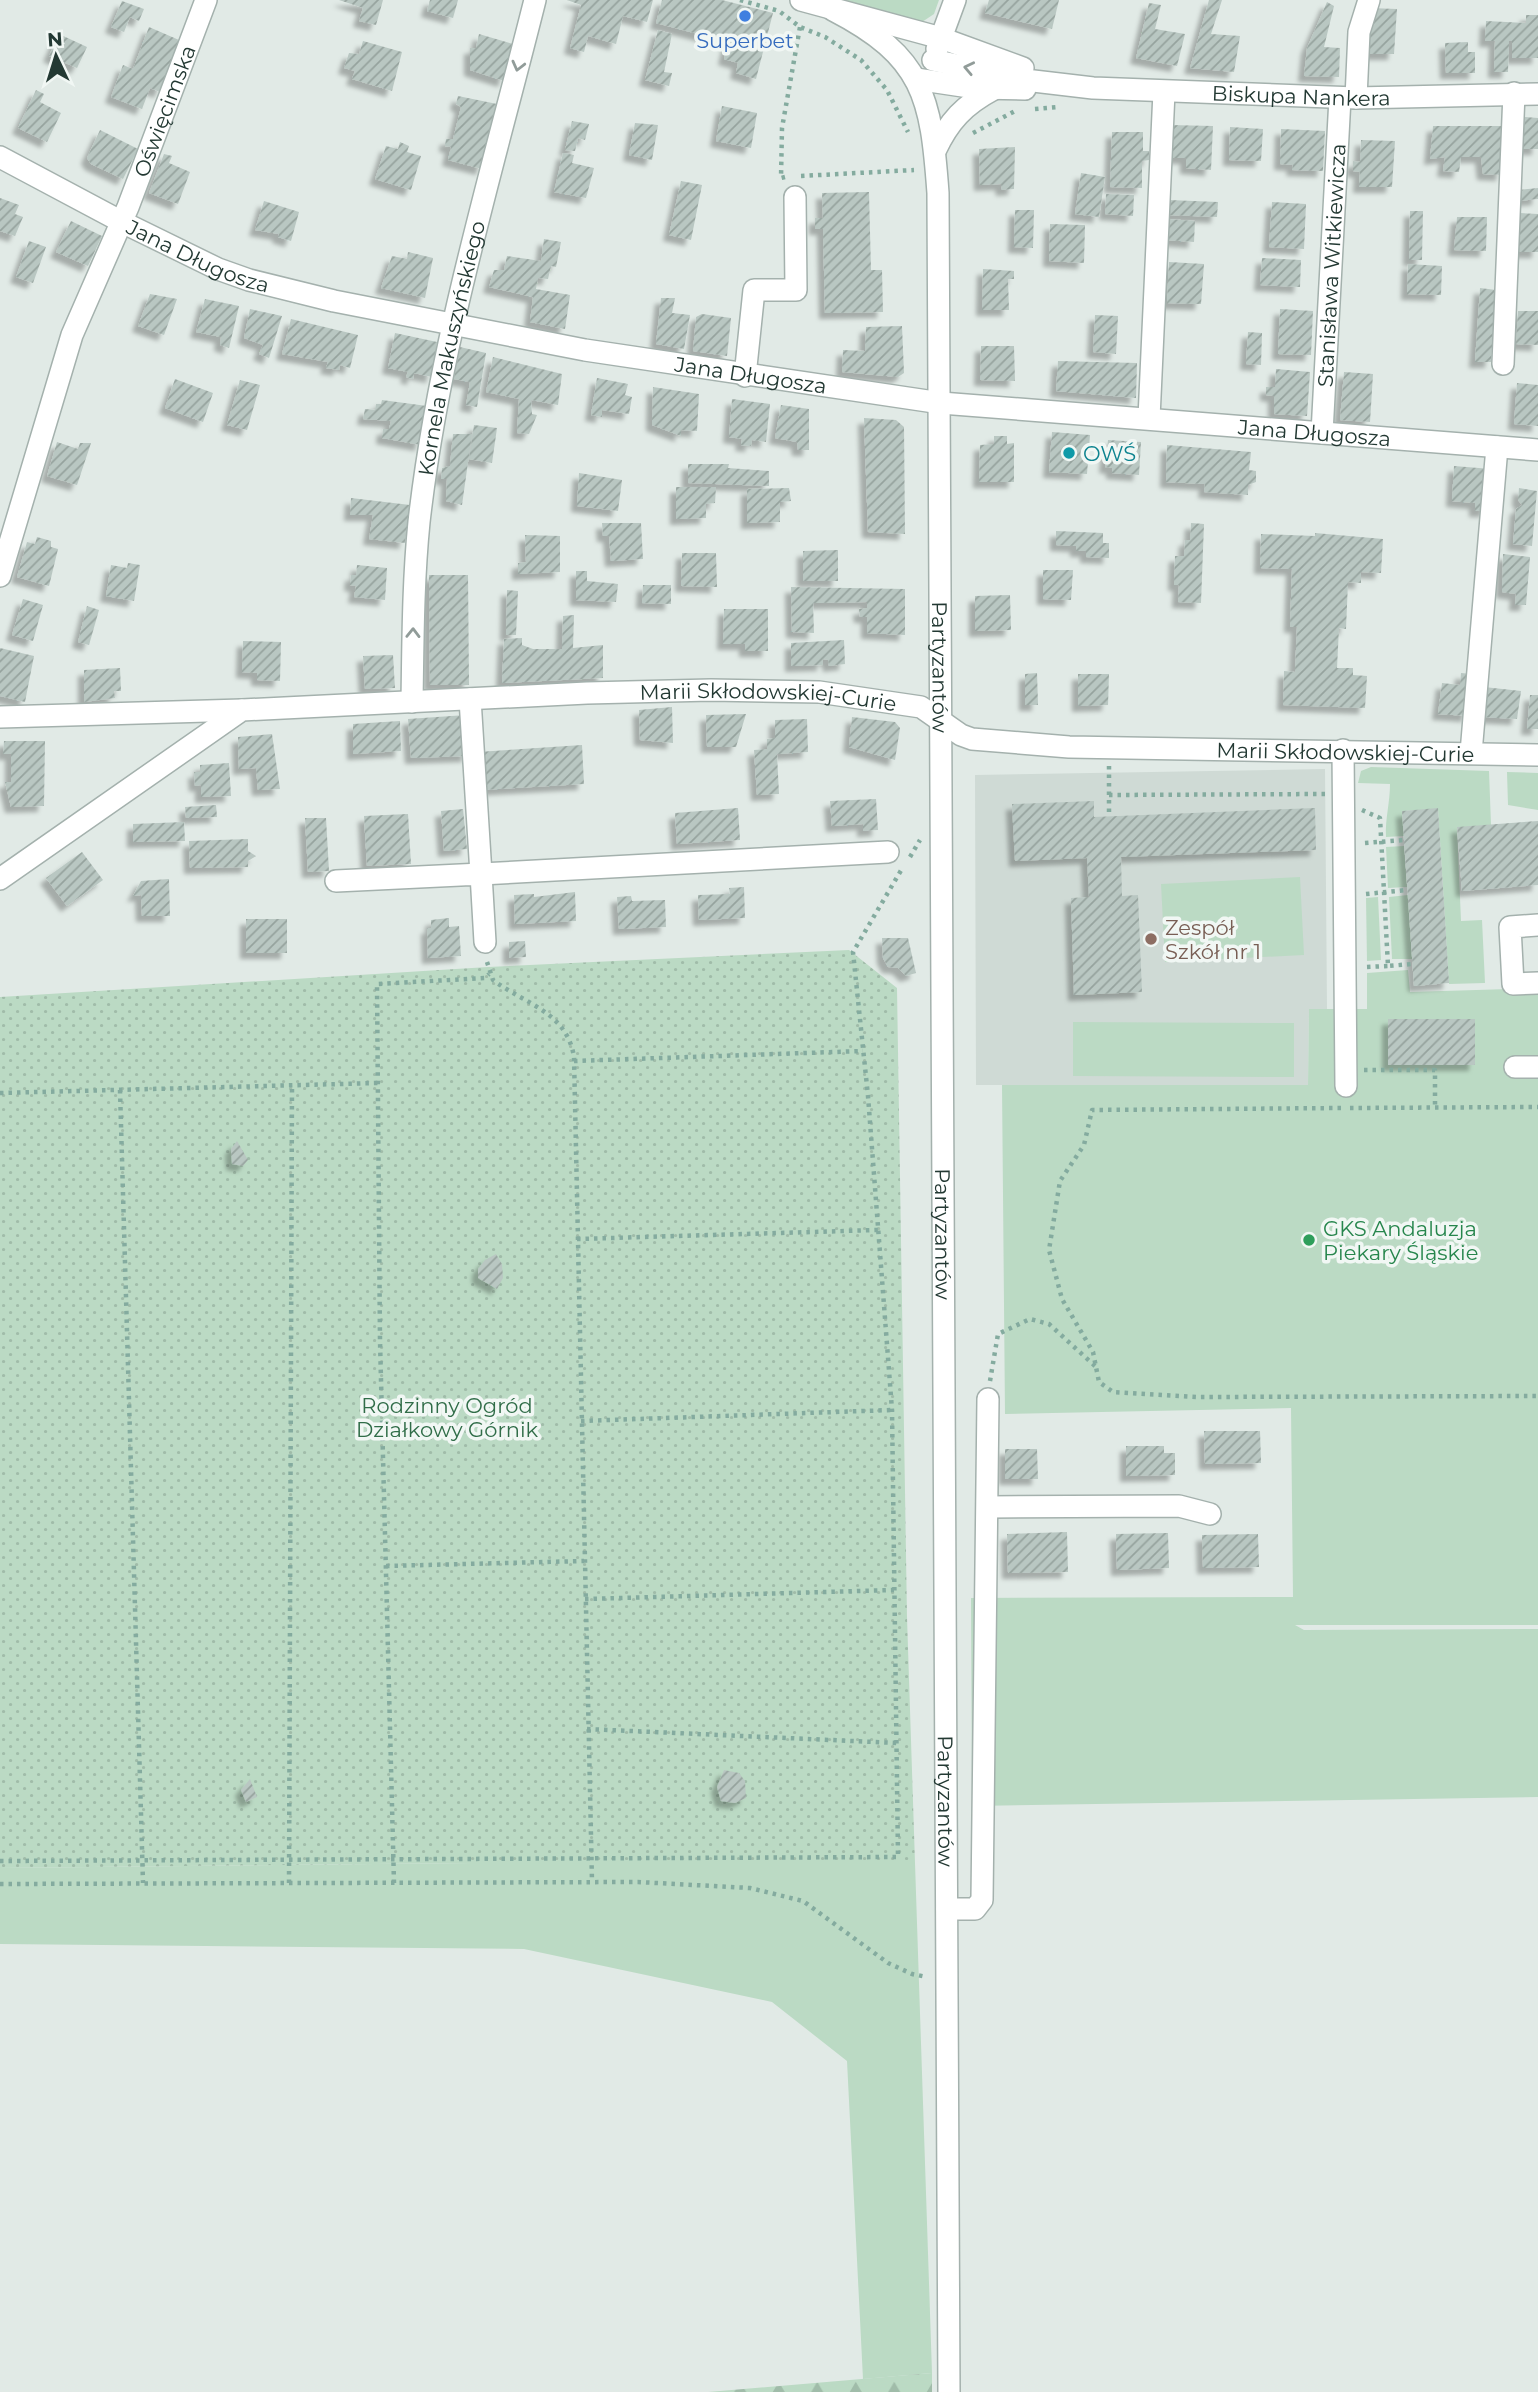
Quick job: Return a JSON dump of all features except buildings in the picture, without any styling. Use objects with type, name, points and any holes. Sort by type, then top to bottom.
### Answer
[{"type":"street","name":"Oświęcimska","points":[[0,576],[72,335],[122,222],[206,0]]},
{"type":"street","name":"Kornela Makuszyńskiego","points":[[412,702],[413,594],[419,521],[434,418],[454,324],[535,0]]},
{"type":"street","points":[[801,0],[941,38]]},
{"type":"street","points":[[833,10],[881,37],[903,59],[916,79],[933,60],[955,0]]},
{"type":"street","name":"Stanisława Witkiewicza","points":[[1322,433],[1348,98],[1359,32],[1369,0]]},
{"type":"street","name":"Biskupa Nankera","points":[[941,38],[1060,84]]},
{"type":"street","name":"Biskupa Nankera","points":[[933,60],[1060,84],[1164,92],[1348,98],[1538,94]]},
{"type":"street","name":"Biskupa Nankera","points":[[916,79],[994,89],[1060,84]]},
{"type":"street","name":"Partyzantów","points":[[916,79],[930,113],[935,152],[941,403],[949,2392]]},
{"type":"street","name":"Biskupa Nankera","points":[[935,152],[946,128],[962,108],[994,89]]},
{"type":"street","points":[[1149,418],[1164,92]]},
{"type":"street","points":[[1503,364],[1514,93]]},
{"type":"street","name":"Jana Długosza","points":[[0,157],[122,222],[218,269],[250,280],[334,301],[598,352],[745,376],[941,403],[1538,450]]},
{"type":"street","points":[[745,376],[754,290],[796,290],[795,197]]},
{"type":"street","points":[[1471,753],[1497,447]]},
{"type":"street","name":"Marii Skłodowskiej-Curie","points":[[0,717],[242,710],[711,690],[818,692],[921,707],[961,735],[972,739],[1069,747],[1538,755]]},
{"type":"street","points":[[470,699],[485,942]]},
{"type":"street","points":[[0,879],[242,710]]},
{"type":"street","points":[[1343,750],[1346,1078]]},
{"type":"street","points":[[336,881],[888,852]]},
{"type":"street","points":[[1538,925],[1510,927],[1513,984],[1538,983]]},
{"type":"street","points":[[1515,1067],[1538,1068]]},
{"type":"street","points":[[947,1909],[975,1909],[982,1899],[983,1643],[989,1507],[988,1399]]},
{"type":"street","points":[[989,1507],[1179,1506],[1210,1514]]},
{"type":"path","points":[[740,0],[779,11],[800,27],[841,47],[876,74],[898,109],[909,138]]},
{"type":"path","points":[[800,27],[782,128],[781,178],[914,170]]},
{"type":"path","points":[[913,159],[915,182]]},
{"type":"path","points":[[1109,768],[1109,816]]},
{"type":"path","points":[[1109,795],[1334,794],[1380,818],[1388,966]]},
{"type":"path","points":[[0,1861],[590,1856],[898,1857],[891,1410],[853,952],[922,836]]},
{"type":"path","points":[[1366,843],[1404,840]]},
{"type":"path","points":[[1366,894],[1407,890]]},
{"type":"path","points":[[485,942],[489,974],[505,989],[554,1017],[572,1045],[574,1061],[592,1882]]},
{"type":"path","points":[[1367,967],[1412,964]]},
{"type":"path","points":[[394,1882],[377,985],[485,978],[489,974]]},
{"type":"path","points":[[574,1061],[863,1051]]},
{"type":"path","points":[[1346,1078],[1435,1070],[1435,1108]]},
{"type":"path","points":[[0,1093],[378,1083]]},
{"type":"path","points":[[289,1883],[292,1085]]},
{"type":"path","points":[[120,1090],[143,1883]]},
{"type":"path","points":[[1146,1109],[1092,1111],[1084,1145],[1060,1181],[1055,1200],[1049,1250],[1054,1276],[1074,1324],[1093,1352],[1099,1382],[1105,1388],[1136,1395],[1538,1396]]},
{"type":"path","points":[[577,1239],[878,1230]]},
{"type":"path","points":[[988,1399],[998,1334],[1030,1319],[1049,1324],[1095,1366]]},
{"type":"path","points":[[581,1421],[891,1410]]},
{"type":"path","points":[[386,1566],[584,1561]]},
{"type":"path","points":[[585,1599],[894,1590]]},
{"type":"path","points":[[587,1729],[897,1743]]},
{"type":"path","points":[[0,1884],[592,1882],[750,1888],[803,1902],[888,1963],[912,1974],[947,1980]]},
{"type":"shaded area","name":"Zespół Szkół nr 1","points":[[1325,769],[1327,1009],[1309,1009],[1308,1085],[976,1085],[975,775]]},
{"type":"green space","points":[[845,0],[939,0],[934,14],[922,22]]},
{"type":"green space","points":[[1371,767],[1489,771],[1491,825],[1457,828],[1461,921],[1482,920],[1485,983],[1449,984],[1438,809],[1402,811],[1404,836],[1386,837],[1390,784],[1358,783],[1361,771]]},
{"type":"green space","points":[[1507,772],[1538,773],[1538,810],[1508,805]]},
{"type":"green space","points":[[1404,846],[1407,887],[1388,888],[1386,847]]},
{"type":"green space","points":[[1300,877],[1304,955],[1165,962],[1161,884]]},
{"type":"green space","points":[[1408,895],[1412,959],[1392,959],[1389,897]]},
{"type":"green space","points":[[1378,897],[1381,960],[1367,961],[1366,898]]},
{"type":"green space","name":"Rodzinny Ogród Działkowy Górnik","points":[[849,950],[897,988],[907,1617],[915,1863],[472,1863],[0,1868],[0,997],[488,967]]},
{"type":"green space","points":[[1408,970],[1410,992],[1538,988],[1538,1625],[1295,1625],[1304,1630],[1538,1629],[1538,1797],[972,1806],[971,1598],[1293,1597],[1291,1408],[1005,1414],[1002,1085],[1308,1085],[1309,1009],[1367,1009],[1367,973]]},
{"type":"green space","points":[[1073,1022],[1294,1023],[1294,1077],[1073,1076]]},
{"type":"green space","points":[[472,1863],[915,1863],[932,2373],[863,2379],[847,2061],[772,2002],[524,1949],[0,1944],[0,1868]]},
{"type":"green space","points":[[932,2373],[932,2392],[708,2392]]},
{"type":"place","name":"Superbet","points":[[745,16]]},
{"type":"place","name":"OWŚ","points":[[1069,453]]},
{"type":"place","name":"Zespół Szkół nr 1","points":[[1151,939]]},
{"type":"place","name":"GKS Andaluzja Piekary Śląskie","points":[[1309,1240]]}]
